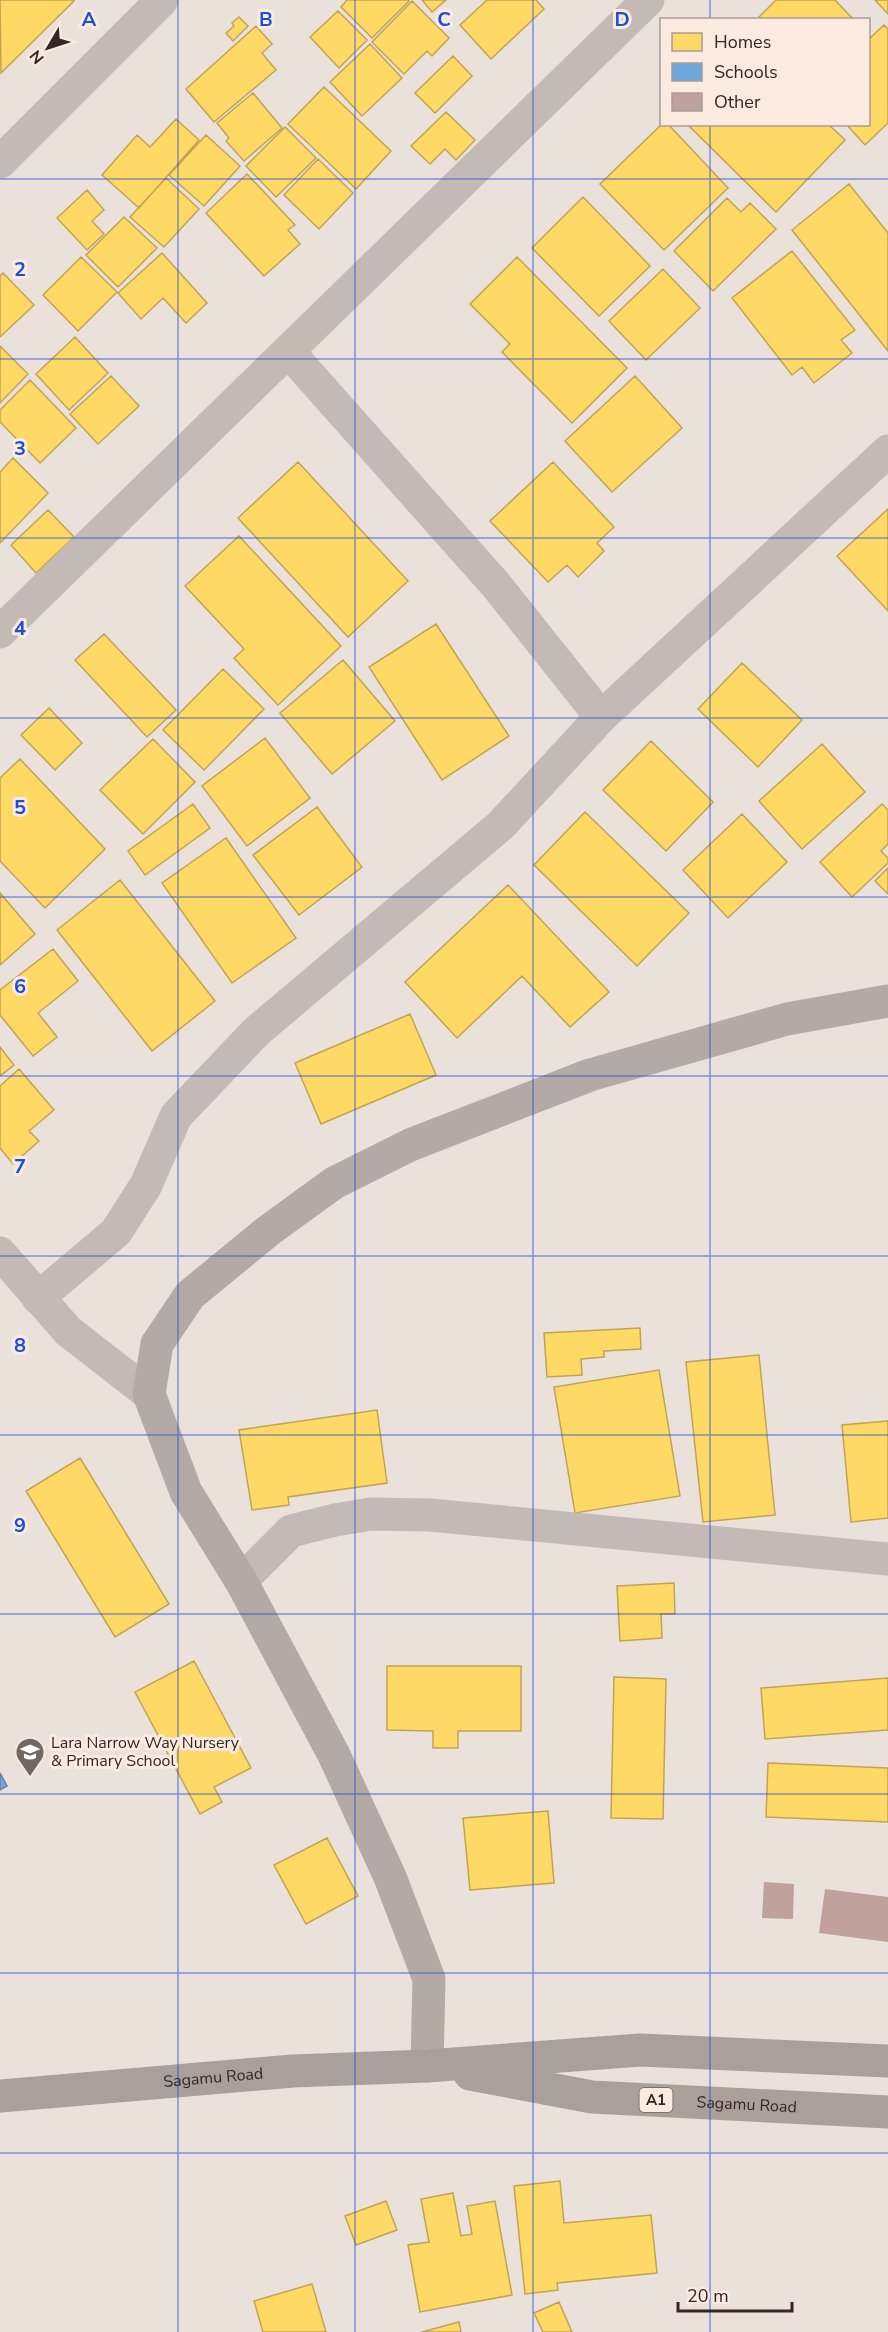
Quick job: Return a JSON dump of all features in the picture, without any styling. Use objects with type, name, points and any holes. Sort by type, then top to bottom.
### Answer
[{"type":"highway","name":"Sagamu Road","points":[[0,2096],[293,2071],[427,2066],[640,2050],[888,2061]]},
{"type":"highway","points":[[833,2109],[836,2058]]},
{"type":"highway","name":"Sagamu Road","points":[[427,2066],[592,2097],[888,2112]]},
{"type":"street","points":[[0,162],[162,0]]},
{"type":"street","points":[[3,624],[288,351],[648,0]]},
{"type":"street","points":[[288,351],[496,585],[601,717]]},
{"type":"street","points":[[38,1298],[116,1232],[146,1185],[176,1116],[256,1032],[501,825],[601,717],[888,451]]},
{"type":"street","points":[[427,2066],[429,1979],[390,1877],[334,1755],[241,1581],[186,1492],[149,1394],[157,1344],[190,1295],[268,1231],[334,1184],[410,1145],[590,1075],[787,1020],[888,1001]]},
{"type":"street","points":[[0,1253],[68,1331],[149,1394]]},
{"type":"street","points":[[241,1581],[291,1531],[371,1514],[430,1515],[888,1559]]},
{"type":"building: Homes","points":[[0,0],[73,0],[74,1],[1,73]]},
{"type":"building: Homes","points":[[347,0],[409,1],[372,38],[341,7]]},
{"type":"building: Homes","points":[[422,0],[446,0],[432,12]]},
{"type":"building: Homes","points":[[487,0],[536,0],[544,9],[491,59],[460,25]]},
{"type":"building: Homes","points":[[776,0],[835,0],[852,18],[758,18]]},
{"type":"building: Homes","points":[[875,0],[888,0],[888,14]]},
{"type":"building: Homes","points":[[412,1],[449,38],[432,56],[427,51],[404,74],[372,42]]},
{"type":"building: Homes","points":[[338,11],[367,40],[339,68],[310,37]]},
{"type":"building: Homes","points":[[239,17],[248,26],[233,41],[226,33]]},
{"type":"building: Homes","points":[[884,25],[888,29],[888,123],[865,145],[848,126],[870,126],[870,38]]},
{"type":"building: Homes","points":[[256,26],[272,44],[262,53],[276,70],[214,122],[186,89]]},
{"type":"building: Homes","points":[[370,44],[402,78],[362,116],[330,82]]},
{"type":"building: Homes","points":[[453,56],[472,76],[435,113],[415,93]]},
{"type":"building: Homes","points":[[324,87],[391,151],[356,189],[288,124]]},
{"type":"building: Homes","points":[[253,93],[282,128],[244,161],[226,141],[229,138],[217,123]]},
{"type":"building: Homes","points":[[446,112],[475,140],[456,160],[445,149],[430,164],[411,146]]},
{"type":"building: Homes","points":[[176,119],[199,140],[139,208],[102,175],[137,135],[150,147]]},
{"type":"building: Homes","points":[[660,126],[670,126],[728,188],[664,250],[600,184]]},
{"type":"building: Homes","points":[[689,126],[830,126],[845,140],[776,212]]},
{"type":"building: Homes","points":[[285,127],[316,158],[276,197],[246,166]]},
{"type":"building: Homes","points":[[206,135],[240,166],[204,206],[169,175]]},
{"type":"building: Homes","points":[[318,159],[353,193],[319,229],[284,195]]},
{"type":"building: Homes","points":[[247,174],[295,225],[288,230],[300,244],[264,276],[206,213]]},
{"type":"building: Homes","points":[[166,178],[199,209],[164,247],[130,217]]},
{"type":"building: Homes","points":[[849,184],[888,233],[888,351],[792,230]]},
{"type":"building: Homes","points":[[87,190],[104,210],[92,221],[104,234],[87,250],[57,218]]},
{"type":"building: Homes","points":[[583,197],[650,266],[599,316],[532,248]]},
{"type":"building: Homes","points":[[727,198],[741,212],[750,203],[776,229],[713,291],[674,251]]},
{"type":"building: Homes","points":[[124,217],[157,248],[118,287],[86,255]]},
{"type":"building: Homes","points":[[792,251],[855,330],[841,340],[852,353],[814,383],[802,367],[792,375],[732,298]]},
{"type":"building: Homes","points":[[162,253],[207,303],[186,323],[163,298],[141,319],[118,293]]},
{"type":"building: Homes","points":[[81,257],[117,292],[78,331],[43,295]]},
{"type":"building: Homes","points":[[517,257],[627,368],[572,423],[502,352],[510,344],[470,304]]},
{"type":"building: Homes","points":[[663,269],[700,308],[646,360],[609,321]]},
{"type":"building: Homes","points":[[3,273],[34,305],[0,337],[0,276]]},
{"type":"building: Homes","points":[[75,337],[108,373],[69,410],[36,374]]},
{"type":"building: Homes","points":[[0,346],[28,374],[0,403]]},
{"type":"building: Homes","points":[[111,376],[139,406],[98,444],[70,414]]},
{"type":"building: Homes","points":[[635,376],[682,428],[612,492],[565,441]]},
{"type":"building: Homes","points":[[30,380],[76,428],[40,463],[0,422],[0,410]]},
{"type":"building: Homes","points":[[13,458],[48,493],[0,543],[0,472]]},
{"type":"building: Homes","points":[[298,462],[408,581],[348,637],[238,518]]},
{"type":"building: Homes","points":[[553,462],[614,527],[597,543],[604,551],[578,577],[567,565],[548,582],[490,521]]},
{"type":"building: Homes","points":[[888,509],[888,611],[837,556]]},
{"type":"building: Homes","points":[[48,510],[74,537],[36,573],[11,545]]},
{"type":"building: Homes","points":[[239,536],[341,646],[278,705],[234,658],[244,649],[185,586]]},
{"type":"building: Homes","points":[[436,624],[509,736],[442,780],[369,667]]},
{"type":"building: Homes","points":[[104,634],[176,710],[147,737],[75,660]]},
{"type":"building: Homes","points":[[343,660],[395,721],[332,774],[280,713]]},
{"type":"building: Homes","points":[[742,663],[802,720],[758,767],[698,709]]},
{"type":"building: Homes","points":[[223,669],[264,709],[204,770],[163,730]]},
{"type":"building: Homes","points":[[49,708],[82,743],[55,770],[21,735]]},
{"type":"building: Homes","points":[[265,738],[310,798],[247,846],[202,786]]},
{"type":"building: Homes","points":[[153,739],[195,782],[143,834],[100,790]]},
{"type":"building: Homes","points":[[651,741],[713,802],[666,851],[603,790]]},
{"type":"building: Homes","points":[[822,744],[865,792],[802,849],[759,801]]},
{"type":"building: Homes","points":[[20,759],[105,849],[45,908],[0,861],[0,778]]},
{"type":"building: Homes","points":[[193,804],[210,828],[145,875],[128,851]]},
{"type":"building: Homes","points":[[882,804],[888,810],[888,844],[881,851],[888,858],[888,863],[852,897],[820,862]]},
{"type":"building: Homes","points":[[317,807],[362,867],[299,915],[253,855]]},
{"type":"building: Homes","points":[[585,812],[689,913],[637,966],[534,865]]},
{"type":"building: Homes","points":[[742,814],[787,862],[728,918],[683,870]]},
{"type":"building: Homes","points":[[226,838],[296,938],[232,983],[162,883]]},
{"type":"building: Homes","points":[[888,868],[888,894],[875,881]]},
{"type":"building: Homes","points":[[120,880],[215,1001],[152,1051],[57,930]]},
{"type":"building: Homes","points":[[508,885],[609,992],[570,1027],[522,976],[457,1038],[405,982]]},
{"type":"building: Homes","points":[[0,893],[35,934],[0,965]]},
{"type":"building: Homes","points":[[53,949],[78,981],[38,1013],[57,1037],[33,1056],[0,1015],[0,990]]},
{"type":"building: Homes","points":[[410,1014],[436,1075],[321,1124],[295,1063]]},
{"type":"building: Homes","points":[[0,1047],[14,1065],[0,1076]]},
{"type":"building: Homes","points":[[19,1069],[54,1110],[29,1131],[39,1141],[13,1164],[0,1148],[0,1086]]},
{"type":"building: Homes","points":[[640,1328],[641,1349],[604,1351],[604,1357],[581,1359],[582,1375],[547,1377],[544,1333]]},
{"type":"building: Homes","points":[[759,1355],[775,1515],[703,1522],[686,1362]]},
{"type":"building: Homes","points":[[659,1370],[680,1496],[575,1513],[554,1387]]},
{"type":"building: Homes","points":[[377,1410],[387,1483],[288,1497],[289,1505],[252,1510],[239,1430]]},
{"type":"building: Homes","points":[[888,1421],[888,1518],[851,1522],[842,1425]]},
{"type":"building: Homes","points":[[80,1458],[169,1604],[115,1637],[26,1491]]},
{"type":"building: Homes","points":[[674,1583],[675,1614],[661,1614],[662,1638],[620,1641],[617,1586]]},
{"type":"building: Homes","points":[[194,1661],[251,1768],[214,1787],[222,1802],[200,1814],[135,1692]]},
{"type":"building: Homes","points":[[387,1666],[521,1666],[521,1731],[458,1731],[458,1748],[433,1748],[433,1731],[387,1730]]},
{"type":"building: Homes","points":[[614,1677],[666,1679],[663,1819],[611,1818]]},
{"type":"building: Homes","points":[[888,1678],[888,1730],[765,1739],[761,1688]]},
{"type":"building: Homes","points":[[768,1763],[888,1768],[888,1822],[766,1817]]},
{"type":"building: Homes","points":[[548,1811],[554,1883],[470,1890],[463,1818]]},
{"type":"building: Homes","points":[[327,1838],[358,1896],[306,1924],[274,1865]]},
{"type":"building: Homes","points":[[560,2181],[564,2223],[651,2215],[657,2273],[557,2283],[558,2290],[525,2294],[514,2186]]},
{"type":"building: Homes","points":[[453,2193],[461,2236],[472,2234],[467,2206],[495,2201],[512,2295],[420,2312],[408,2245],[429,2242],[421,2199]]},
{"type":"building: Homes","points":[[386,2201],[397,2230],[356,2245],[345,2216]]},
{"type":"building: Homes","points":[[312,2284],[326,2332],[263,2332],[254,2301]]},
{"type":"building: Homes","points":[[559,2302],[572,2332],[543,2332],[534,2313]]},
{"type":"building: Homes","points":[[459,2322],[461,2332],[422,2332]]},
{"type":"building: Schools","points":[[0,1773],[7,1786],[0,1790]]},
{"type":"building: Other","points":[[764,1882],[794,1884],[793,1919],[762,1918]]},
{"type":"building: Other","points":[[825,1889],[888,1897],[888,1942],[819,1933]]},
{"type":"place","name":"Lara Narrow Way Nursery & Primary School","points":[[30,1778]]}]
